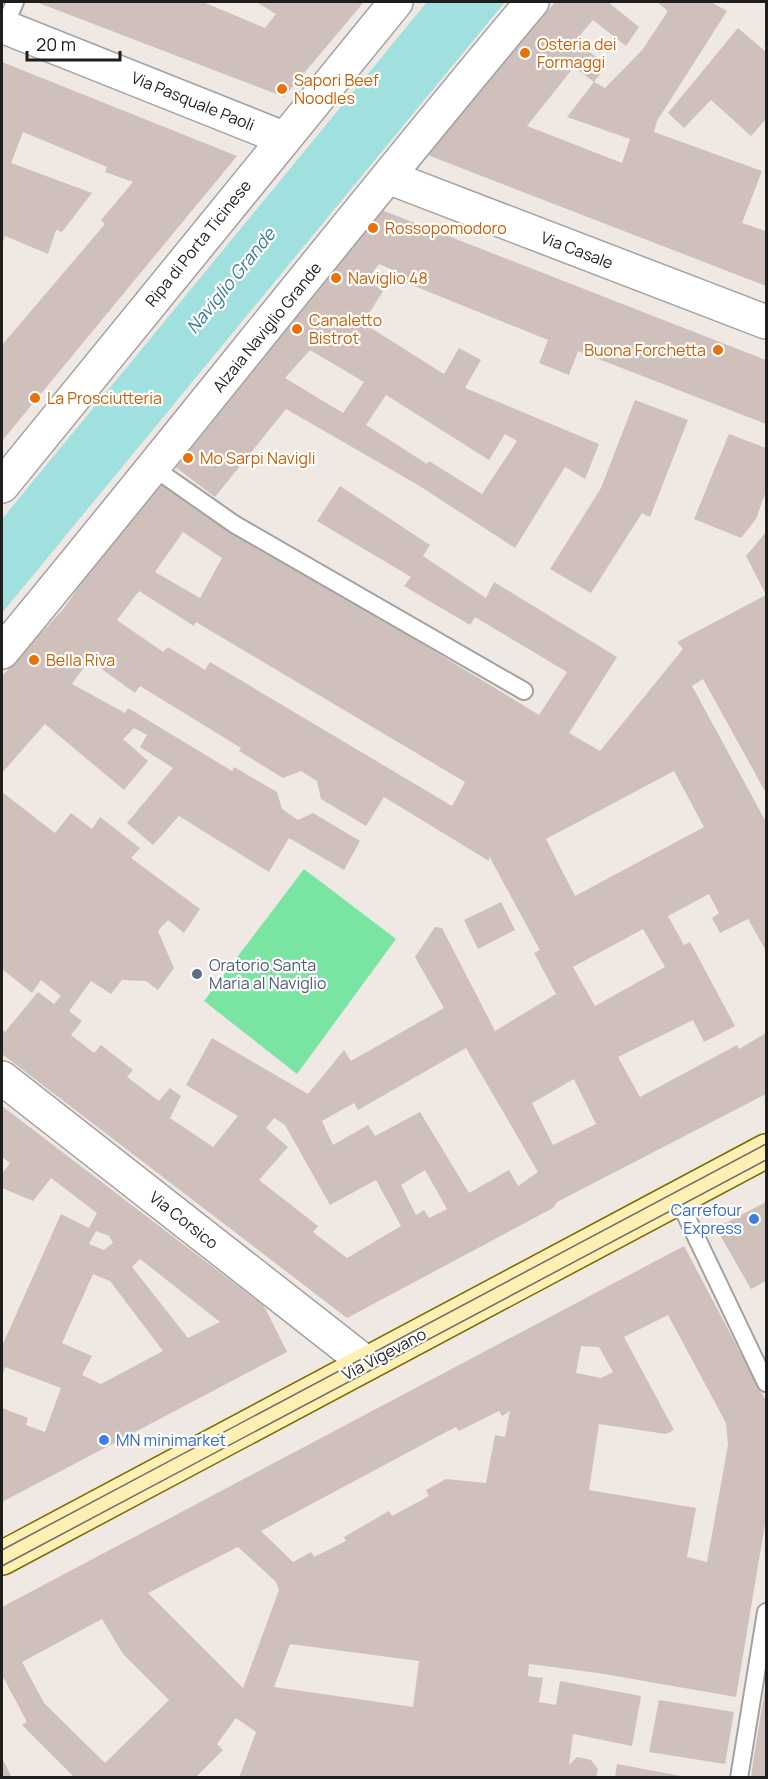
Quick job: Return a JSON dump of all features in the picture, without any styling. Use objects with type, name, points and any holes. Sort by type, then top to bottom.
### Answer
[{"type":"street","name":"Ripa di Porta Ticinese","points":[[2,486],[271,132],[396,2]]},
{"type":"street","name":"Alzaia Naviglio Grande","points":[[2,652],[154,468],[388,177],[407,150],[532,2]]},
{"type":"street","name":"Via Pasquale Paoli","points":[[7,18],[271,132]]},
{"type":"street","name":"Via Casale","points":[[388,177],[766,322]]},
{"type":"street","name":"Via Corsico","points":[[2,1078],[366,1363]]},
{"type":"street","name":"Via Vigevano","points":[[2,1558],[766,1151]]},
{"type":"lane","points":[[154,468],[234,524],[524,691]]},
{"type":"lane","points":[[678,1199],[766,1383]]},
{"type":"lane","points":[[739,1778],[766,1612]]},
{"type":"green space","points":[[304,869],[396,939],[297,1074],[204,1001]]},
{"type":"water","name":"Naviglio Grande","points":[[427,2],[505,2],[2,613],[2,519]]},
{"type":"building","points":[[36,2],[203,2],[265,28],[276,14],[256,2],[364,2],[284,97]]},
{"type":"building","points":[[555,2],[608,2],[639,27],[626,46],[593,20],[575,41],[607,65],[594,82],[605,88],[643,49],[668,11],[657,2],[711,2],[727,11],[657,121],[654,132],[762,171],[742,223],[766,231],[766,286],[430,156],[428,151]],"holes":[[[574,67],[594,82],[567,117],[630,139],[622,163],[527,126]]]},
{"type":"building","points":[[738,28],[766,52],[766,119],[751,136],[711,100],[684,128],[668,113]]},
{"type":"building","points":[[2,62],[237,156],[2,441],[2,345],[105,224],[101,220],[133,182],[105,172],[107,167],[23,132],[11,163],[92,193],[62,232],[56,230],[48,254],[5,236],[2,245]]},
{"type":"building","points":[[379,209],[766,360],[766,424],[578,351],[569,375],[539,363],[548,340],[397,279],[399,273],[379,264],[367,280],[383,291],[363,323],[444,374],[459,348],[481,360],[465,388],[599,444],[585,479],[565,467],[515,548],[418,485],[286,409],[215,497],[174,466]],"holes":[[[310,350],[364,382],[343,413],[285,378]],[[386,395],[489,460],[505,434],[517,441],[482,494],[429,461],[427,464],[366,425]]]},
{"type":"building","points":[[635,400],[688,420],[650,517],[642,513],[591,593],[550,569],[601,488]]},
{"type":"building","points":[[729,434],[766,448],[766,491],[756,519],[741,538],[694,519]]},
{"type":"building","points":[[160,484],[539,715],[567,672],[475,617],[470,625],[404,586],[411,577],[317,521],[340,486],[430,545],[423,556],[486,598],[494,582],[617,657],[569,733],[600,751],[683,649],[677,642],[766,595],[766,793],[703,679],[692,686],[766,822],[766,951],[748,919],[720,933],[712,918],[719,913],[709,894],[668,916],[684,945],[690,942],[735,1026],[704,1042],[693,1020],[618,1057],[640,1097],[737,1045],[739,1049],[766,1033],[766,1094],[557,1202],[553,1208],[347,1318],[2,1054],[2,1029],[5,1032],[38,992],[54,1004],[61,996],[41,980],[32,993],[2,969],[2,792],[55,833],[71,813],[92,829],[100,817],[140,848],[131,858],[200,909],[184,933],[168,920],[158,931],[174,968],[158,990],[146,981],[122,980],[111,994],[91,981],[69,1011],[82,1021],[71,1035],[94,1053],[101,1045],[133,1070],[127,1077],[159,1101],[170,1088],[181,1096],[170,1118],[213,1147],[238,1116],[186,1085],[212,1038],[308,1094],[344,1050],[351,1061],[444,1008],[415,957],[435,927],[442,928],[495,1031],[556,994],[534,953],[540,950],[489,856],[489,861],[384,797],[366,826],[321,799],[317,781],[301,771],[283,778],[239,751],[241,748],[140,686],[135,693],[89,660],[72,684],[125,713],[128,708],[232,771],[234,767],[277,792],[282,809],[298,820],[313,813],[360,841],[344,870],[289,838],[269,872],[179,816],[153,845],[127,823],[173,768],[140,747],[147,735],[134,728],[123,739],[148,761],[124,790],[45,724],[2,773],[2,676],[64,608],[109,544]],"holes":[[[183,532],[222,558],[200,598],[155,572]],[[139,591],[194,626],[196,622],[465,782],[452,806],[210,662],[205,670],[168,647],[163,652],[117,620]],[[674,771],[704,827],[575,896],[546,839]],[[643,929],[665,967],[595,1006],[573,967]],[[466,1048],[538,1172],[518,1186],[509,1170],[469,1193],[420,1112],[375,1136],[368,1125],[333,1145],[322,1121],[354,1103],[358,1110]],[[574,1079],[596,1124],[553,1145],[532,1103]],[[274,1118],[285,1125],[330,1205],[376,1180],[401,1226],[347,1258],[313,1232],[318,1226],[259,1180],[288,1147],[266,1128]],[[425,1170],[447,1209],[429,1218],[424,1210],[416,1215],[401,1185]]]},
{"type":"building","points":[[766,532],[766,595],[746,556]]},
{"type":"building","points":[[501,902],[515,930],[478,949],[464,920]]},
{"type":"building","points":[[2,1106],[264,1306],[287,1352],[2,1502],[2,1408],[28,1418],[26,1425],[45,1432],[61,1388],[5,1367],[2,1376],[2,1346],[61,1214],[89,1228],[97,1213],[51,1178],[33,1201],[2,1188],[2,1174],[10,1163],[2,1157]],"holes":[[[96,1231],[109,1236],[113,1243],[104,1250],[89,1244]],[[140,1259],[220,1322],[188,1338],[132,1267]],[[93,1274],[110,1281],[163,1351],[101,1384],[82,1375],[92,1356],[62,1343]]]},
{"type":"building","points":[[766,1202],[766,1281],[751,1289],[716,1228]]},
{"type":"building","points":[[684,1246],[766,1401],[766,1518],[736,1697],[598,1673],[529,1664],[528,1676],[543,1678],[539,1702],[556,1705],[560,1681],[641,1696],[632,1746],[573,1734],[569,1765],[577,1757],[591,1760],[598,1769],[596,1778],[239,1778],[256,1732],[236,1718],[217,1744],[223,1750],[195,1778],[75,1778],[22,1725],[27,1722],[2,1675],[2,1607]],"holes":[[[668,1315],[726,1423],[728,1445],[707,1562],[687,1557],[696,1508],[589,1490],[599,1424],[666,1434],[674,1430],[624,1337]],[[581,1346],[599,1347],[613,1372],[601,1378],[576,1373]],[[499,1411],[502,1416],[510,1411],[505,1437],[495,1435],[486,1483],[446,1479],[426,1490],[429,1496],[392,1516],[389,1511],[344,1537],[346,1541],[314,1557],[311,1552],[293,1562],[261,1531],[456,1427],[459,1431]],[[238,1547],[276,1582],[279,1590],[243,1688],[148,1593]],[[102,1619],[123,1654],[169,1700],[105,1763],[44,1703],[22,1662]],[[290,1644],[419,1661],[413,1707],[274,1687]]]},
{"type":"building","points":[[765,1689],[766,1778],[751,1778],[754,1756]]},
{"type":"building","points":[[659,1700],[734,1712],[725,1764],[649,1752]]},
{"type":"building","points":[[2,1758],[12,1778],[2,1778]]},
{"type":"building","points":[[617,1764],[681,1776],[681,1778],[615,1778]]},
{"type":"tram line","points":[[2,1550],[766,1144]]},
{"type":"tram line","points":[[2,1566],[766,1160]]},
{"type":"place","name":"Osteria dei Formaggi","points":[[525,53]]},
{"type":"place","name":"Sapori Beef Noodles","points":[[282,89]]},
{"type":"place","name":"Rossopomodoro","points":[[373,228]]},
{"type":"place","name":"Naviglio 48","points":[[336,278]]},
{"type":"place","name":"Canaletto Bistrot","points":[[297,329]]},
{"type":"place","name":"Buona Forchetta","points":[[718,350]]},
{"type":"place","name":"La Prosciutteria","points":[[35,398]]},
{"type":"place","name":"Mo Sarpi Navigli","points":[[188,458]]},
{"type":"place","name":"Bella Riva","points":[[34,660]]},
{"type":"place","name":"Oratorio Santa Maria al Naviglio","points":[[197,974]]},
{"type":"place","name":"Carrefour Express","points":[[754,1219]]},
{"type":"place","name":"MN minimarket","points":[[104,1440]]}]
